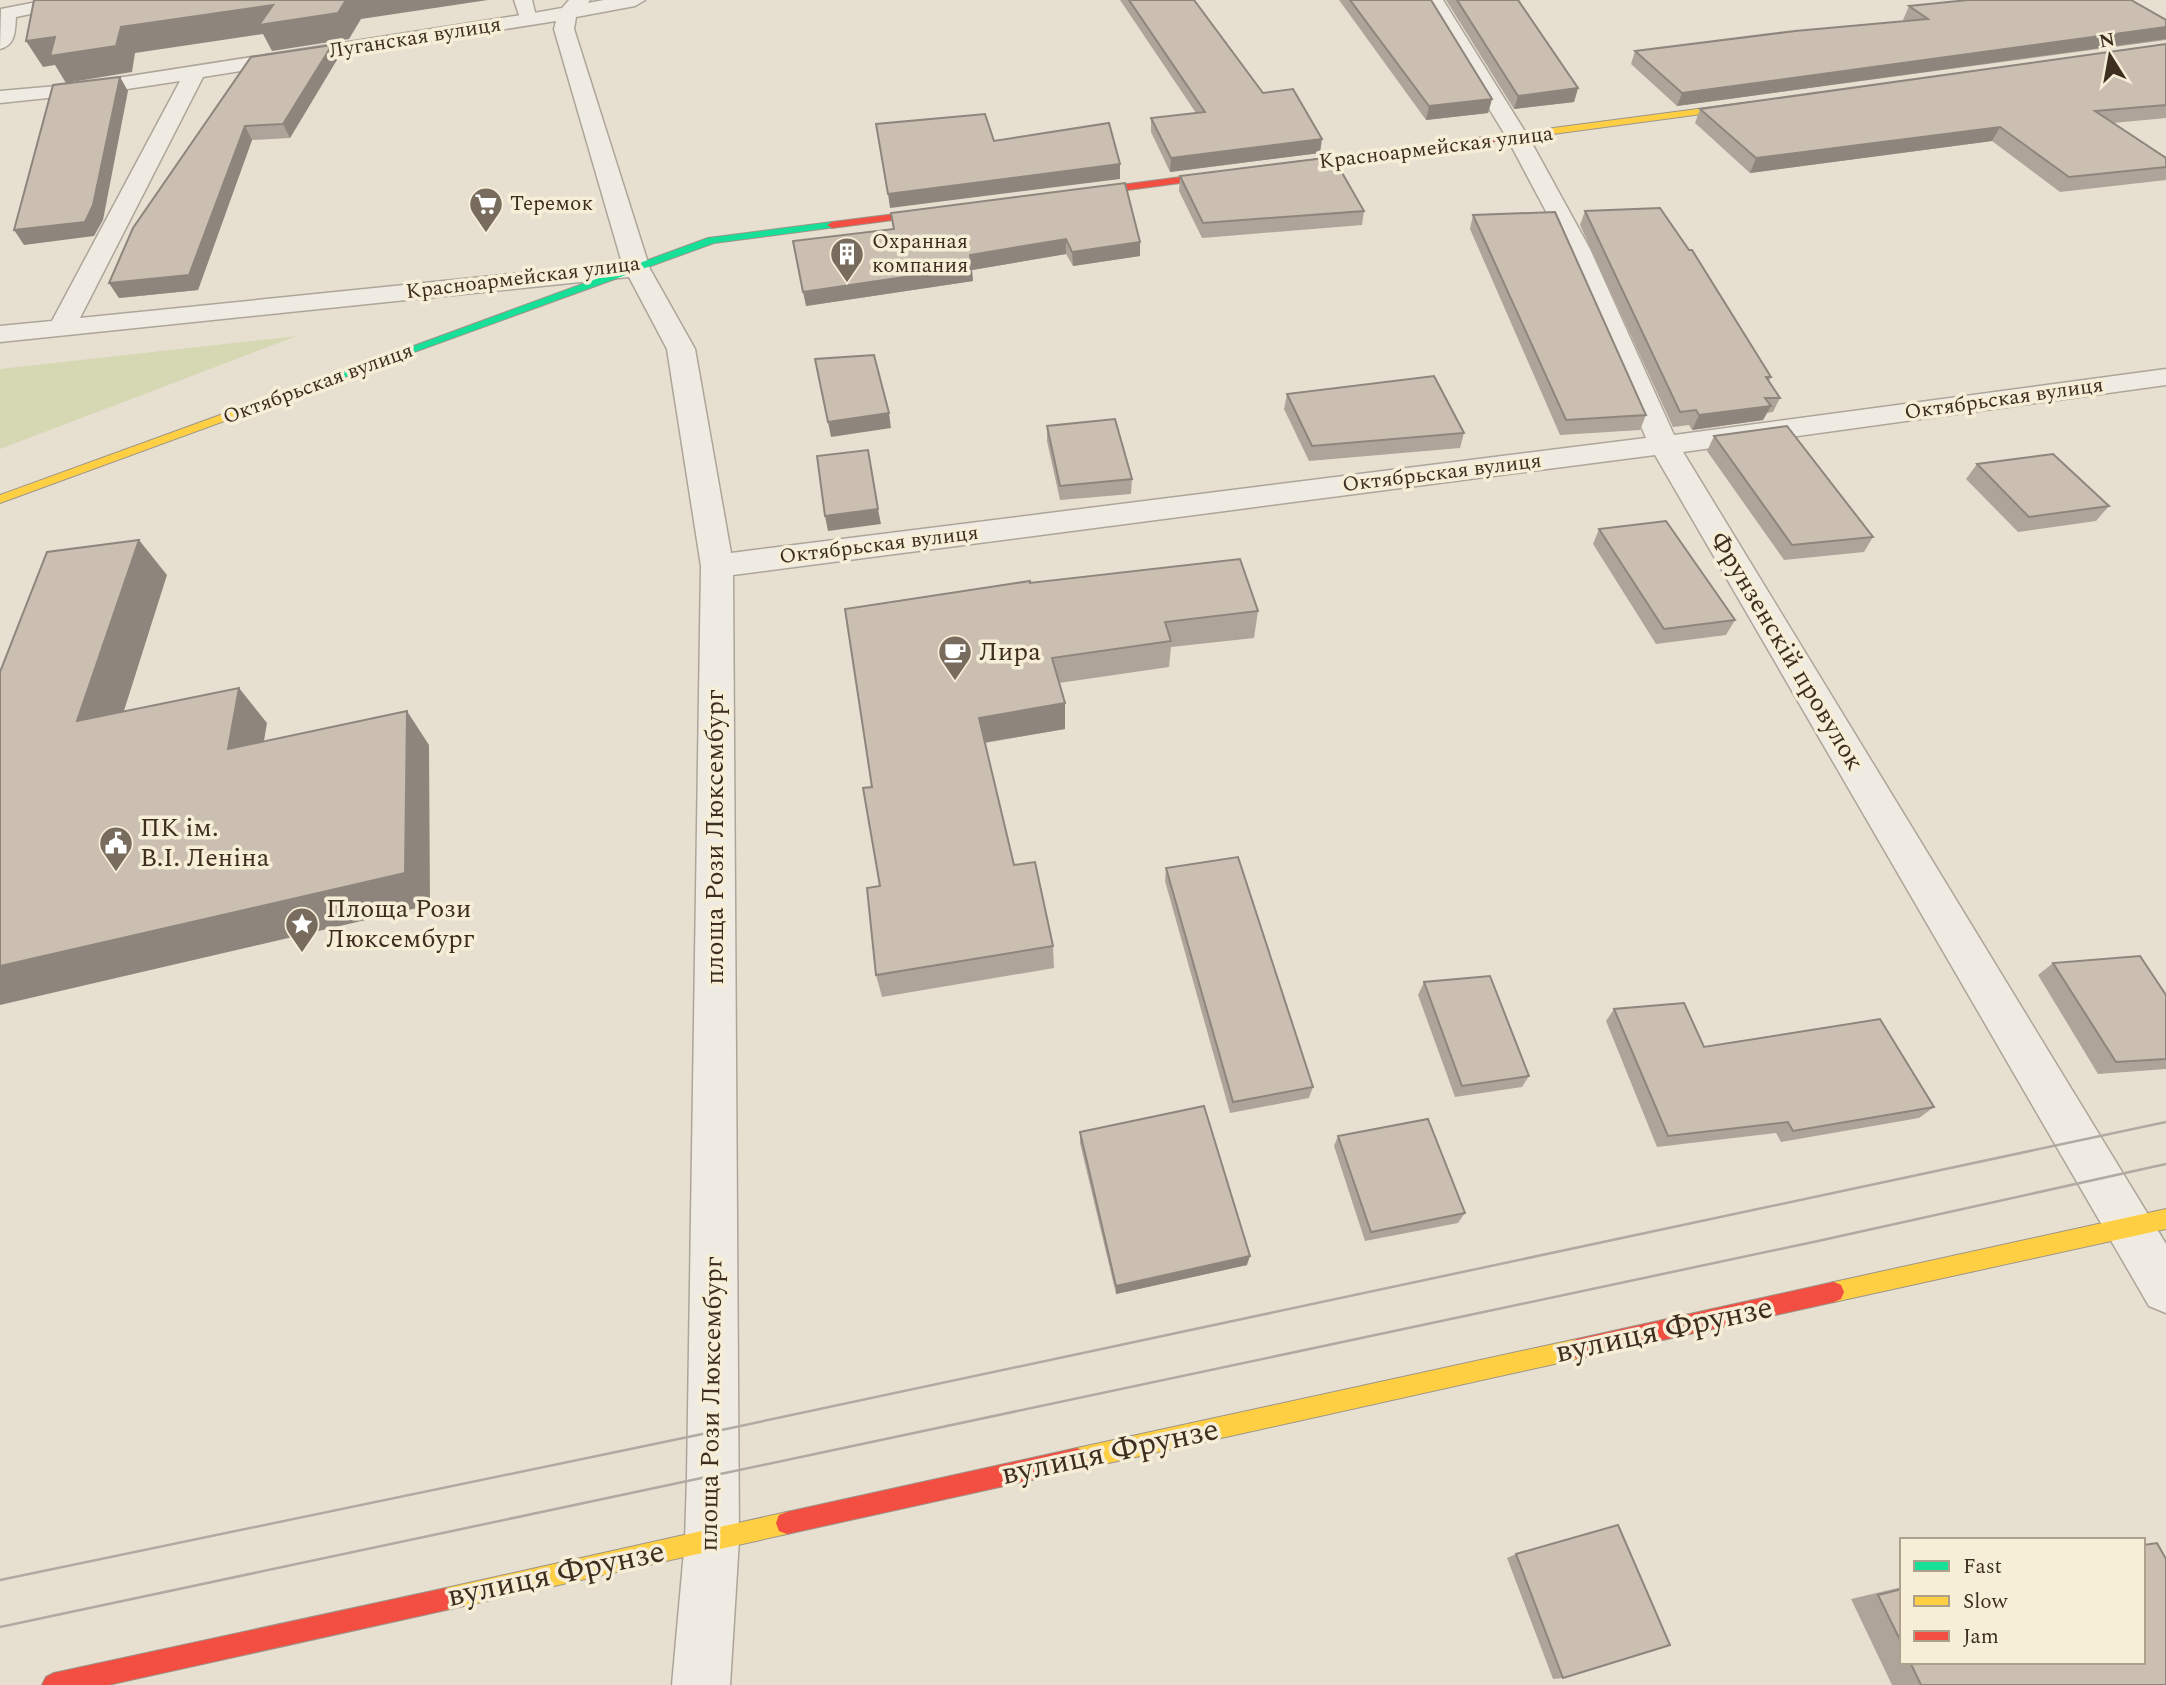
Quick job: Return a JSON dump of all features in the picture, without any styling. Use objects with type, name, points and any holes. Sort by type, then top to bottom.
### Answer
[{"type":"street","name":"Луганская вулиця","points":[[69,92],[194,74],[526,10],[635,0]]},
{"type":"street","name":"Фрунзенскій провулок","points":[[1433,0],[1518,138],[1578,249],[1664,445],[2166,1289]]},
{"type":"street","name":"площа Рози Люксембург","points":[[574,7],[564,29],[637,269],[681,349],[717,566],[712,1540],[701,1685]]},
{"type":"street","points":[[62,327],[194,74]]},
{"type":"street","name":"Красноармейская улица","points":[[1059,196],[1518,138],[1766,103]]},
{"type":"street","name":"Красноармейская улица","points":[[0,334],[637,269],[712,240],[962,208]]},
{"type":"street","name":"Октябрьская вулиця","points":[[0,499],[637,269]]},
{"type":"street","name":"Октябрьская вулиця","points":[[717,566],[1664,445],[2166,377]]},
{"type":"street","name":"вулиця Фрунзе","points":[[54,1685],[2166,1219]]},
{"type":"lane","points":[[0,43],[5,37],[8,12],[48,2],[74,0]]},
{"type":"lane","points":[[0,97],[69,92]]},
{"type":"green space","points":[[297,336],[0,449],[0,369]]},
{"type":"building","points":[[34,0],[346,0],[338,13],[259,25],[273,5],[121,27],[116,46],[50,56],[55,37],[26,41]]},
{"type":"building","points":[[1129,0],[1194,0],[1263,93],[1293,89],[1322,139],[1171,158],[1151,118],[1205,112]]},
{"type":"building","points":[[1350,0],[1431,0],[1492,99],[1429,106]]},
{"type":"building","points":[[1457,0],[1518,0],[1578,88],[1518,96]]},
{"type":"building","points":[[1968,0],[2131,0],[2166,20],[2166,27],[1682,93],[1635,51],[1795,31],[1928,19],[1909,6]]},
{"type":"building","points":[[2166,44],[2166,105],[2095,111],[2166,158],[2166,167],[2069,177],[2000,127],[1756,158],[1700,109]]},
{"type":"building","points":[[332,45],[283,124],[245,126],[189,275],[109,283],[133,228],[251,57]]},
{"type":"building","points":[[120,77],[93,205],[85,222],[14,230],[53,85]]},
{"type":"building","points":[[985,114],[994,141],[1109,123],[1120,164],[888,194],[876,124]]},
{"type":"building","points":[[1333,157],[1364,211],[1203,223],[1180,176]]},
{"type":"building","points":[[1125,183],[1140,242],[1072,252],[1066,239],[970,255],[972,267],[803,292],[793,241],[894,229],[891,213]]},
{"type":"building","points":[[1660,208],[1689,250],[1692,250],[1771,377],[1766,377],[1780,398],[1765,398],[1771,406],[1699,415],[1696,410],[1680,412],[1585,211]]},
{"type":"building","points":[[1555,212],[1646,415],[1566,420],[1473,215]]},
{"type":"building","points":[[874,355],[889,413],[828,422],[815,359]]},
{"type":"building","points":[[1434,376],[1464,433],[1312,446],[1287,394]]},
{"type":"building","points":[[1115,419],[1132,479],[1060,486],[1047,426]]},
{"type":"building","points":[[1787,426],[1873,537],[1792,545],[1714,436]]},
{"type":"building","points":[[868,450],[878,509],[825,516],[817,456]]},
{"type":"building","points":[[2053,454],[2109,506],[2029,517],[1977,464]]},
{"type":"building","points":[[1666,521],[1735,620],[1664,629],[1599,529]]},
{"type":"building","points":[[139,540],[77,721],[239,688],[228,749],[407,711],[405,873],[0,966],[0,672],[47,552]]},
{"type":"building","points":[[1240,559],[1258,611],[1165,622],[1171,641],[1052,658],[1065,703],[979,718],[1014,865],[1035,862],[1053,946],[876,975],[867,888],[880,886],[863,788],[872,787],[845,609],[1030,581]]},
{"type":"building","points":[[1238,857],[1313,1087],[1233,1102],[1166,868]]},
{"type":"building","points":[[2140,956],[2166,995],[2166,1059],[2116,1062],[2053,963]]},
{"type":"building","points":[[1490,976],[1529,1076],[1462,1086],[1424,982]]},
{"type":"building","points":[[1684,1003],[1704,1047],[1880,1019],[1934,1107],[1793,1131],[1788,1122],[1668,1136],[1614,1009]]},
{"type":"building","points":[[1204,1106],[1250,1256],[1116,1286],[1080,1132]]},
{"type":"building","points":[[1428,1119],[1465,1213],[1371,1232],[1338,1136]]},
{"type":"building","points":[[1618,1525],[1670,1645],[1563,1678],[1516,1554]]},
{"type":"building","points":[[2157,1543],[2166,1559],[2166,1685],[1921,1685],[1911,1664],[2145,1664],[2145,1545]]},
{"type":"building","points":[[1900,1590],[1900,1640],[1878,1595]]},
{"type":"tram line","points":[[0,1580],[712,1432],[2166,1122]]},
{"type":"tram line","points":[[0,1627],[1818,1241],[2166,1164]]},
{"type":"traffic: fast","points":[[256,406],[712,240],[832,225]]},
{"type":"traffic: slow","points":[[1538,133],[1751,105]]},
{"type":"traffic: slow","points":[[0,499],[256,406]]},
{"type":"traffic: slow","points":[[1834,1292],[2166,1219]]},
{"type":"traffic: slow","points":[[1077,1459],[1577,1349]]},
{"type":"traffic: slow","points":[[446,1599],[787,1523]]},
{"type":"traffic: jam","points":[[1075,194],[1538,133]]},
{"type":"traffic: jam","points":[[832,225],[943,211]]},
{"type":"traffic: jam","points":[[1577,1349],[1834,1292]]},
{"type":"traffic: jam","points":[[787,1523],[1077,1459]]},
{"type":"traffic: jam","points":[[54,1685],[446,1599]]},
{"type":"place","name":"Теремок","points":[[486,234]]},
{"type":"place","name":"Охранная компания","points":[[847,284]]},
{"type":"place","name":"Лира","points":[[955,682]]},
{"type":"place","name":"ПК ім. В.І. Леніна","points":[[116,873]]},
{"type":"place","name":"Площа Рози Люксембург","points":[[302,954]]}]
